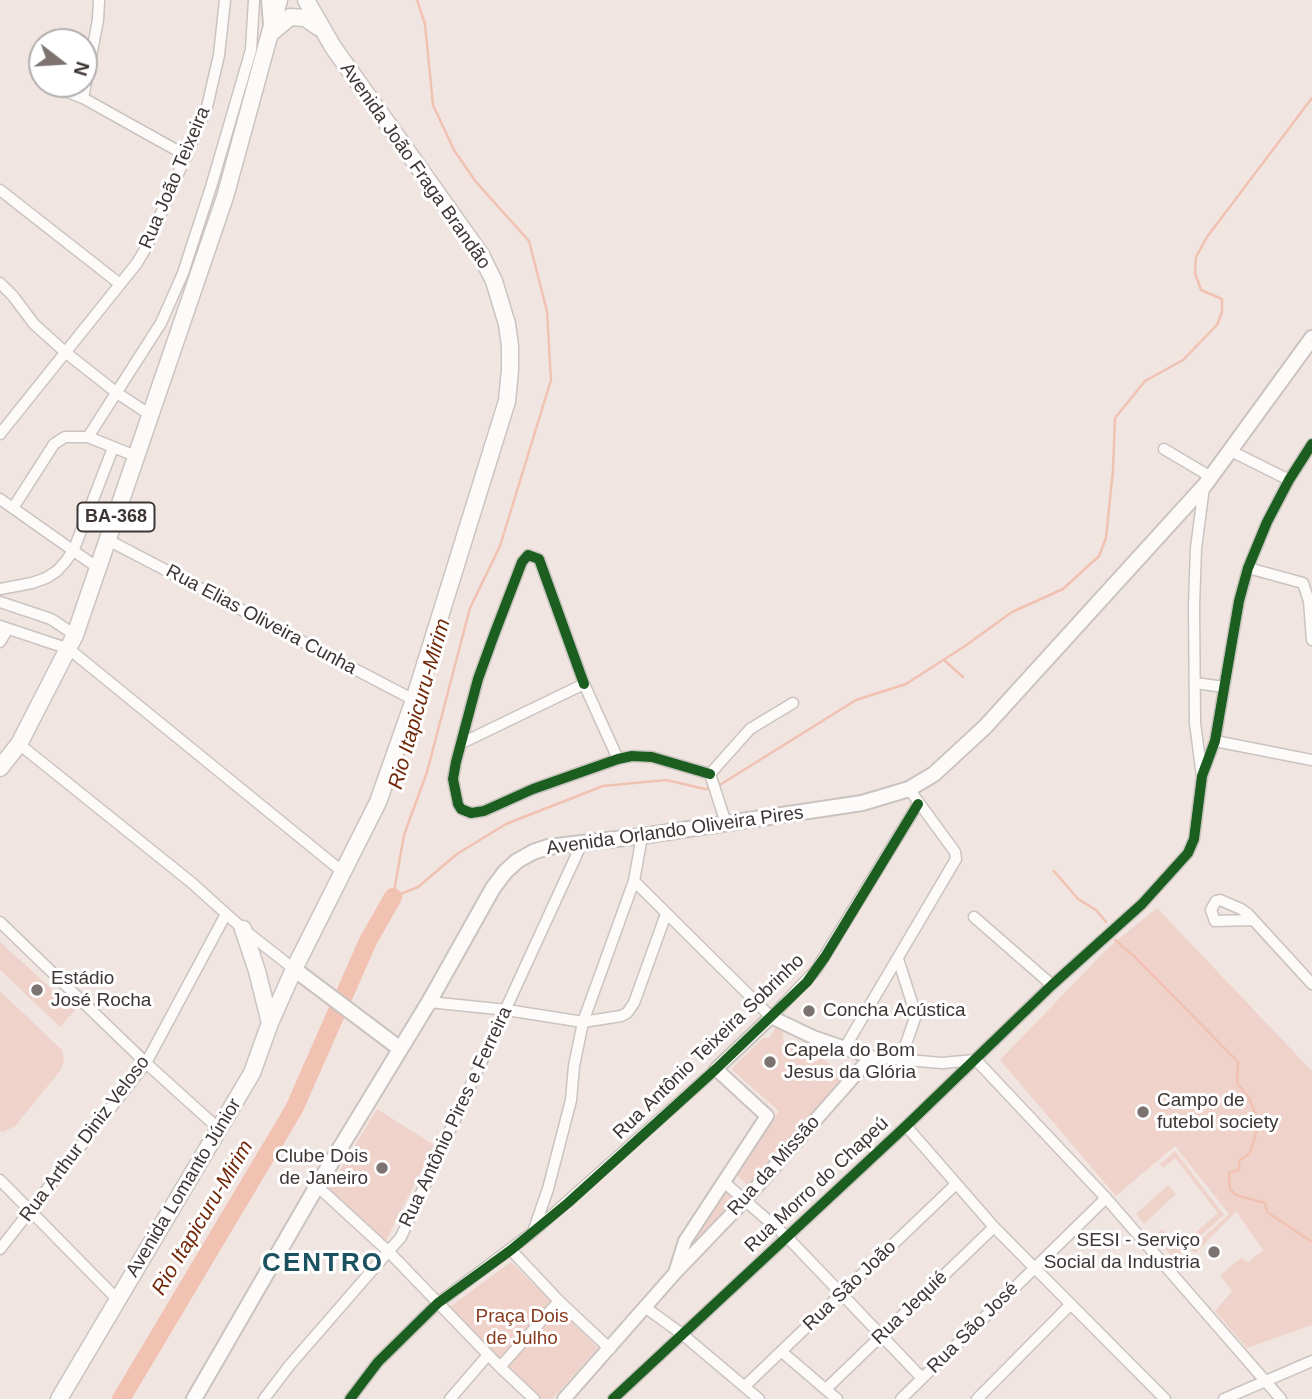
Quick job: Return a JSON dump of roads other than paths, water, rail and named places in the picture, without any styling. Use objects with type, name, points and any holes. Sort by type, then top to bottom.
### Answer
[{"type":"main road","points":[[270,34],[279,0]]},
{"type":"main road","name":"Avenida João Fraga Brandão","points":[[299,973],[378,802],[414,700],[507,401],[510,370],[507,324],[494,281],[481,255],[323,31],[306,0]]},
{"type":"main road","points":[[270,34],[284,20],[297,16],[305,18],[323,31]]},
{"type":"main road","name":"BA-368","points":[[0,768],[19,744],[72,642],[208,251],[219,189],[258,51],[270,34]]},
{"type":"main road","name":"Avenida Orlando Oliveira Pires","points":[[194,1399],[317,1186],[505,872],[533,852],[862,803],[909,789],[949,762],[985,727],[1208,481],[1312,338]]},
{"type":"main road","points":[[243,929],[270,1023]]},
{"type":"main road","points":[[299,973],[399,1048]]},
{"type":"main road","name":"Avenida Lomanto Júnior","points":[[59,1399],[220,1130],[252,1073],[270,1023],[299,973]]},
{"type":"street","points":[[96,28],[99,0]]},
{"type":"street","name":"Rua João Teixeira","points":[[1,428],[148,246],[187,156],[214,83],[225,0]]},
{"type":"street","points":[[254,0],[258,51]]},
{"type":"street","points":[[268,0],[270,34]]},
{"type":"street","points":[[83,98],[187,156]]},
{"type":"street","points":[[88,437],[161,323],[219,189]]},
{"type":"street","points":[[0,190],[120,284]]},
{"type":"street","points":[[0,283],[34,324],[65,352],[117,393],[152,416]]},
{"type":"street","points":[[172,301],[188,309]]},
{"type":"street","points":[[13,508],[54,444],[65,437],[88,437],[138,457]]},
{"type":"street","points":[[1202,776],[1213,745],[1239,601],[1248,568],[1266,522],[1312,444]]},
{"type":"street","points":[[0,589],[47,578],[57,571],[74,549],[113,448]]},
{"type":"street","points":[[1164,449],[1208,481],[1196,548],[1195,682],[1202,776]]},
{"type":"street","points":[[1231,451],[1289,480]]},
{"type":"street","points":[[0,499],[98,568]]},
{"type":"street","name":"Rua Elias Oliveira Cunha","points":[[108,540],[414,700]]},
{"type":"street","points":[[618,759],[584,684],[539,559],[528,555],[522,562],[478,679],[453,779],[461,809],[471,813],[484,811],[533,789],[632,756],[652,757],[713,782]]},
{"type":"street","points":[[1248,568],[1300,581],[1306,588],[1310,601],[1312,639]]},
{"type":"street","points":[[0,602],[51,620],[72,642],[344,873]]},
{"type":"street","points":[[0,642],[4,628],[72,642]]},
{"type":"street","points":[[1195,682],[1224,687]]},
{"type":"street","points":[[462,743],[584,684]]},
{"type":"street","points":[[713,782],[750,729],[793,703]]},
{"type":"street","points":[[19,744],[299,973]]},
{"type":"street","points":[[1198,749],[1213,745],[1312,761]]},
{"type":"street","name":"Rua Morro do Chapeú","points":[[613,1399],[976,1060],[1052,985],[1142,904],[1188,853],[1194,839],[1202,776]]},
{"type":"street","points":[[713,782],[726,823]]},
{"type":"street","points":[[844,1049],[957,857],[909,789]]},
{"type":"street","name":"Rua Antônio Teixeira Sobrinho","points":[[511,1250],[568,1203],[716,1069],[816,970],[918,804]]},
{"type":"street","points":[[533,1232],[548,1189],[571,1100],[574,1066],[583,1022],[634,881],[642,836]]},
{"type":"street","name":"Rua Antônio Pires e Ferreira","points":[[264,1399],[289,1366],[401,1237],[582,843]]},
{"type":"street","points":[[634,881],[771,1017],[813,1037],[871,1057],[942,1063],[976,1060],[1106,1198],[1281,1399]]},
{"type":"street","points":[[1253,920],[1215,921],[1211,910],[1216,901],[1220,900],[1241,909],[1253,920],[1312,984]]},
{"type":"street","name":"Rua Arthur Diniz Veloso","points":[[0,1250],[146,1063],[226,914]]},
{"type":"street","points":[[429,1002],[507,1010],[583,1022],[621,1016],[631,1009],[643,983],[666,914]]},
{"type":"street","points":[[974,917],[1052,985]]},
{"type":"street","points":[[0,922],[146,1063],[220,1130]]},
{"type":"street","points":[[898,959],[916,1015],[900,1061]]},
{"type":"street","name":"Rua da Missão","points":[[610,1349],[675,1273],[745,1200],[871,1057]]},
{"type":"street","name":"Rua da Missão","points":[[675,1273],[685,1241],[767,1116],[716,1069]]},
{"type":"street","points":[[906,1126],[994,1227],[1165,1399]]},
{"type":"street","points":[[0,1180],[117,1299]]},
{"type":"street","points":[[725,1183],[787,1237],[922,1378]]},
{"type":"street","name":"Rua São João","points":[[745,1386],[955,1185]]},
{"type":"street","points":[[317,1186],[389,1252],[534,1399]]},
{"type":"street","points":[[548,1189],[568,1203]]},
{"type":"street","name":"Rua São José","points":[[901,1399],[1106,1198]]},
{"type":"street","name":"Rua Jequié","points":[[826,1389],[994,1227]]},
{"type":"street","points":[[350,1399],[377,1363],[438,1303],[511,1250],[559,1301],[610,1349],[564,1399]]},
{"type":"street","points":[[500,1367],[559,1301]]},
{"type":"street","points":[[977,1399],[1070,1305]]},
{"type":"street","points":[[646,1308],[682,1334],[759,1399]]},
{"type":"street","points":[[782,1352],[837,1399]]},
{"type":"street","points":[[450,1399],[488,1355]]},
{"type":"street","points":[[1224,1399],[1312,1361]]},
{"type":"waterway","name":"Rio Itapicuru-Mirim","points":[[393,897],[404,835],[427,772],[470,608],[500,546],[551,380],[547,311],[529,241],[476,182],[454,150],[433,105],[425,24],[417,0]]},
{"type":"waterway","points":[[718,786],[856,700],[906,684],[1012,612],[1063,589],[1099,556],[1106,538],[1115,418],[1145,381],[1183,360],[1217,325],[1222,312],[1222,299],[1201,290],[1195,273],[1196,257],[1207,237],[1312,98]]},
{"type":"waterway","points":[[945,661],[963,677]]},
{"type":"waterway","points":[[393,897],[418,887],[457,854],[506,824],[603,786],[666,780],[705,789],[712,788]]},
{"type":"waterway","points":[[1054,871],[1078,899],[1096,910],[1106,922]]},
{"type":"waterway","name":"Rio Itapicuru-Mirim","points":[[121,1399],[294,1109],[368,941],[393,897]]},
{"type":"waterway","points":[[1115,940],[1238,1062],[1237,1083],[1249,1098],[1259,1123],[1250,1153],[1239,1161],[1239,1170],[1229,1173],[1230,1189],[1236,1195],[1265,1203],[1267,1212],[1312,1242]]},
{"type":"place","name":"Estádio José Rocha","points":[[37,990]]},
{"type":"place","name":"Concha Acústica","points":[[809,1011]]},
{"type":"place","name":"Capela do Bom Jesus da Glória","points":[[770,1062]]},
{"type":"place","name":"Campo de futebol society","points":[[1143,1112]]},
{"type":"place","name":"Clube Dois de Janeiro","points":[[382,1168]]},
{"type":"place","name":"SESI - Serviço Social da Industria","points":[[1214,1252]]},
{"type":"district","name":"CENTRO","points":[[323,1264]]},
{"type":"park label","name":"Praça Dois de Julho","points":[[522,1328]]}]
